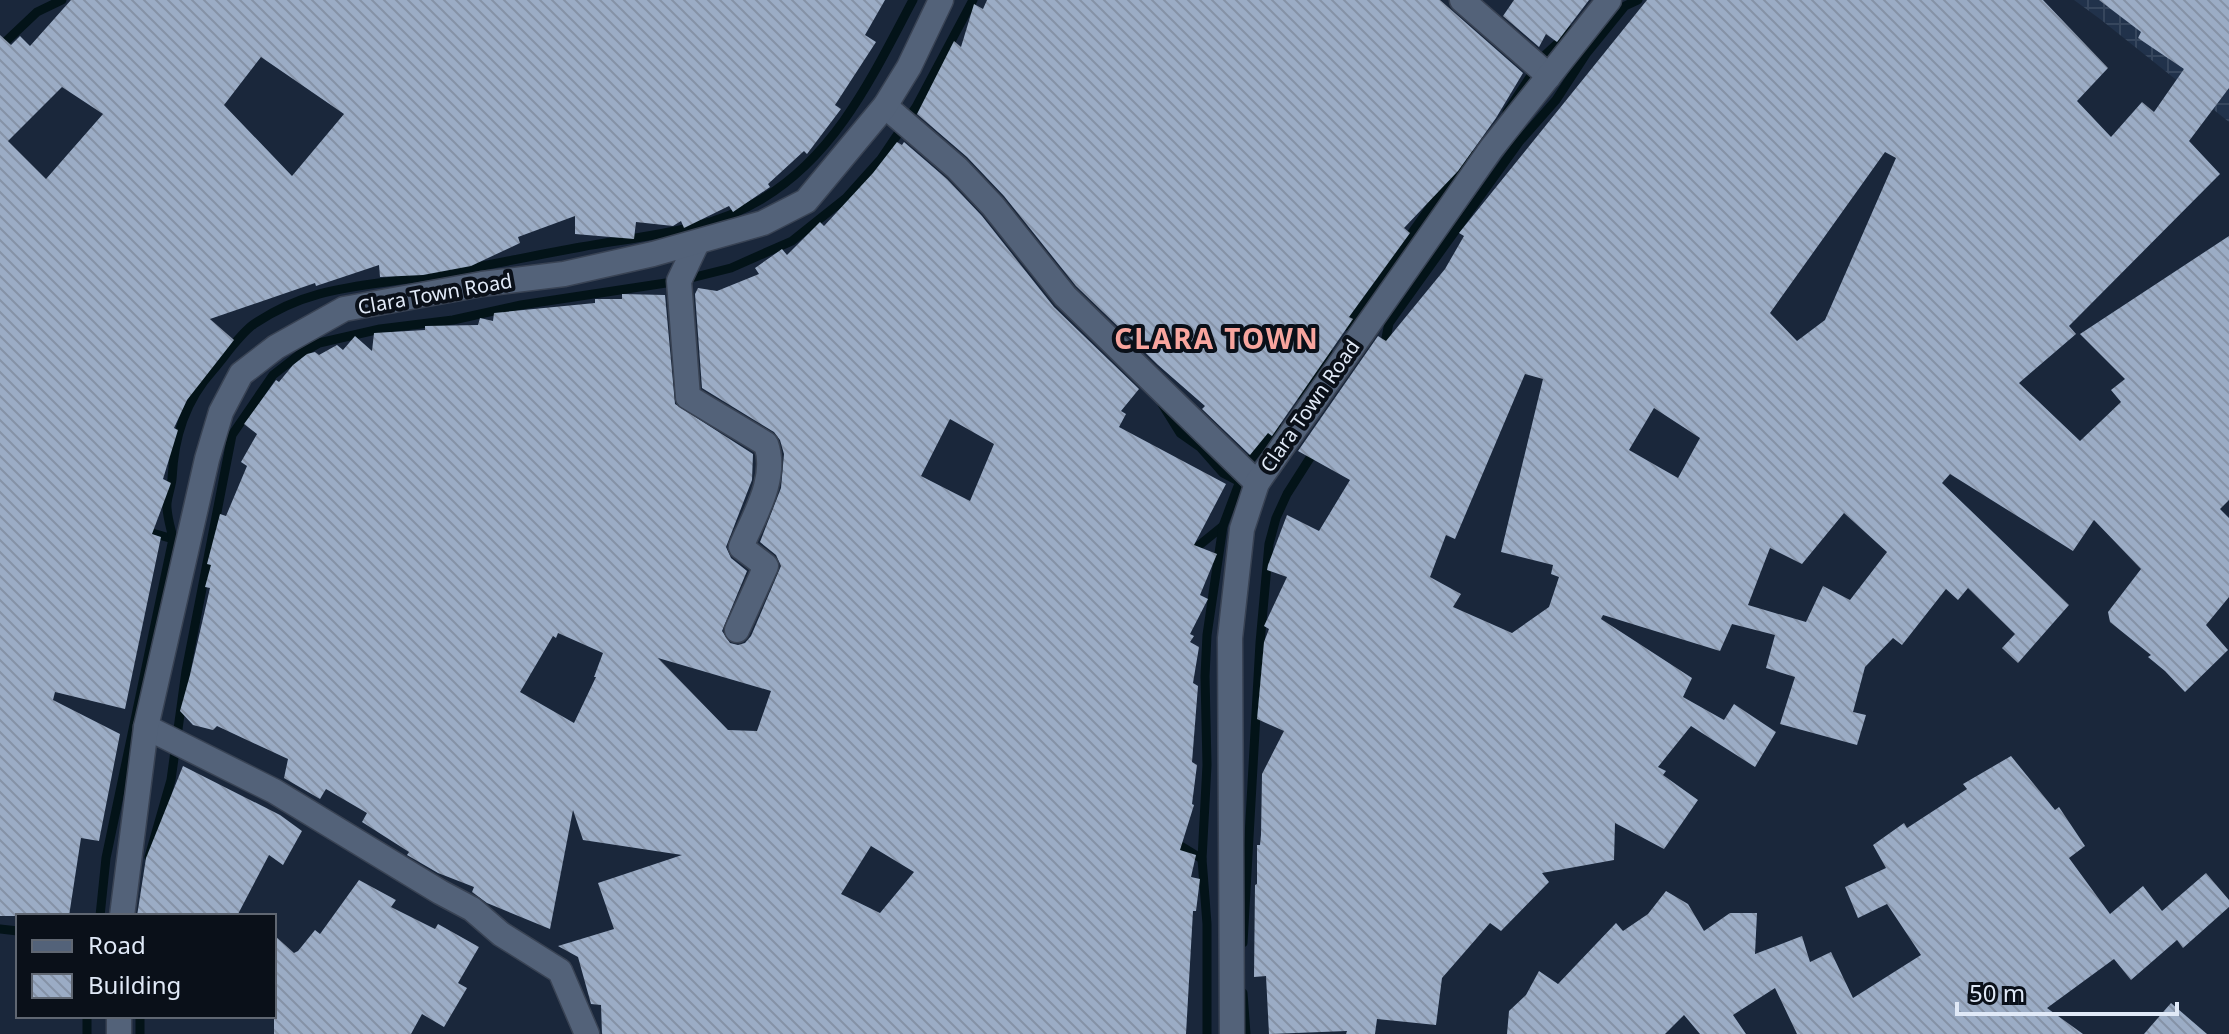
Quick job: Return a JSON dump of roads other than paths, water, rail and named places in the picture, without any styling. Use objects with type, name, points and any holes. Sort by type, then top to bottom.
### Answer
[{"type":"street","name":"Clara Town Road","points":[[122,914],[146,727],[207,459],[221,412],[241,374],[276,347],[344,309],[482,284],[564,274],[697,243],[763,223],[806,201],[885,106],[909,67],[941,0]]},
{"type":"street","points":[[1462,0],[1549,76]]},
{"type":"street","name":"Clara Town Road","points":[[1232,1034],[1230,638],[1242,529],[1257,483],[1491,149],[1609,0]]},
{"type":"street","points":[[885,106],[957,168],[1013,230],[1065,296],[1257,483]]},
{"type":"street","points":[[697,243],[679,281],[688,397],[766,444],[769,453],[769,477],[741,547],[766,566],[737,630]]},
{"type":"street","points":[[146,727],[274,791],[472,909],[501,934],[560,971],[587,1034]]},
{"type":"waterway","points":[[0,47],[37,12],[62,0]]},
{"type":"waterway","points":[[100,914],[106,858],[173,539],[167,503],[175,449],[195,394],[238,339],[254,324],[274,312],[312,296],[674,231],[741,210],[788,181],[832,136],[851,111],[913,0]]},
{"type":"waterway","points":[[149,857],[171,780],[186,671],[232,435],[273,375],[319,343],[380,329],[453,320],[521,305],[679,281],[731,268],[792,241],[846,198],[881,159],[916,107],[973,0]]},
{"type":"waterway","points":[[1384,348],[1389,323],[1519,142],[1556,100],[1586,54],[1625,6],[1638,0]]},
{"type":"waterway","points":[[1507,112],[1544,56],[1572,30]]},
{"type":"waterway","points":[[1346,326],[1433,203],[1473,155]]},
{"type":"waterway","points":[[1299,395],[1321,368],[1328,351]]},
{"type":"waterway","points":[[1162,404],[1180,433],[1200,447],[1223,473],[1240,482]]},
{"type":"waterway","points":[[1207,1034],[1207,924],[1202,859],[1207,765],[1207,635],[1223,526],[1246,465],[1277,427]]},
{"type":"waterway","points":[[1243,943],[1260,643],[1269,544],[1287,494],[1315,450]]},
{"type":"waterway","points":[[1191,557],[1197,547],[1223,526]]},
{"type":"waterway","points":[[142,530],[173,539]]},
{"type":"waterway","points":[[1171,840],[1202,859]]},
{"type":"waterway","points":[[0,929],[16,931]]},
{"type":"waterway","points":[[1243,993],[1246,1034]]},
{"type":"waterway","points":[[87,1018],[87,1034]]},
{"type":"waterway","points":[[140,1018],[140,1034]]},
{"type":"district","name":"CLARA TOWN","points":[[1217,339]]}]
